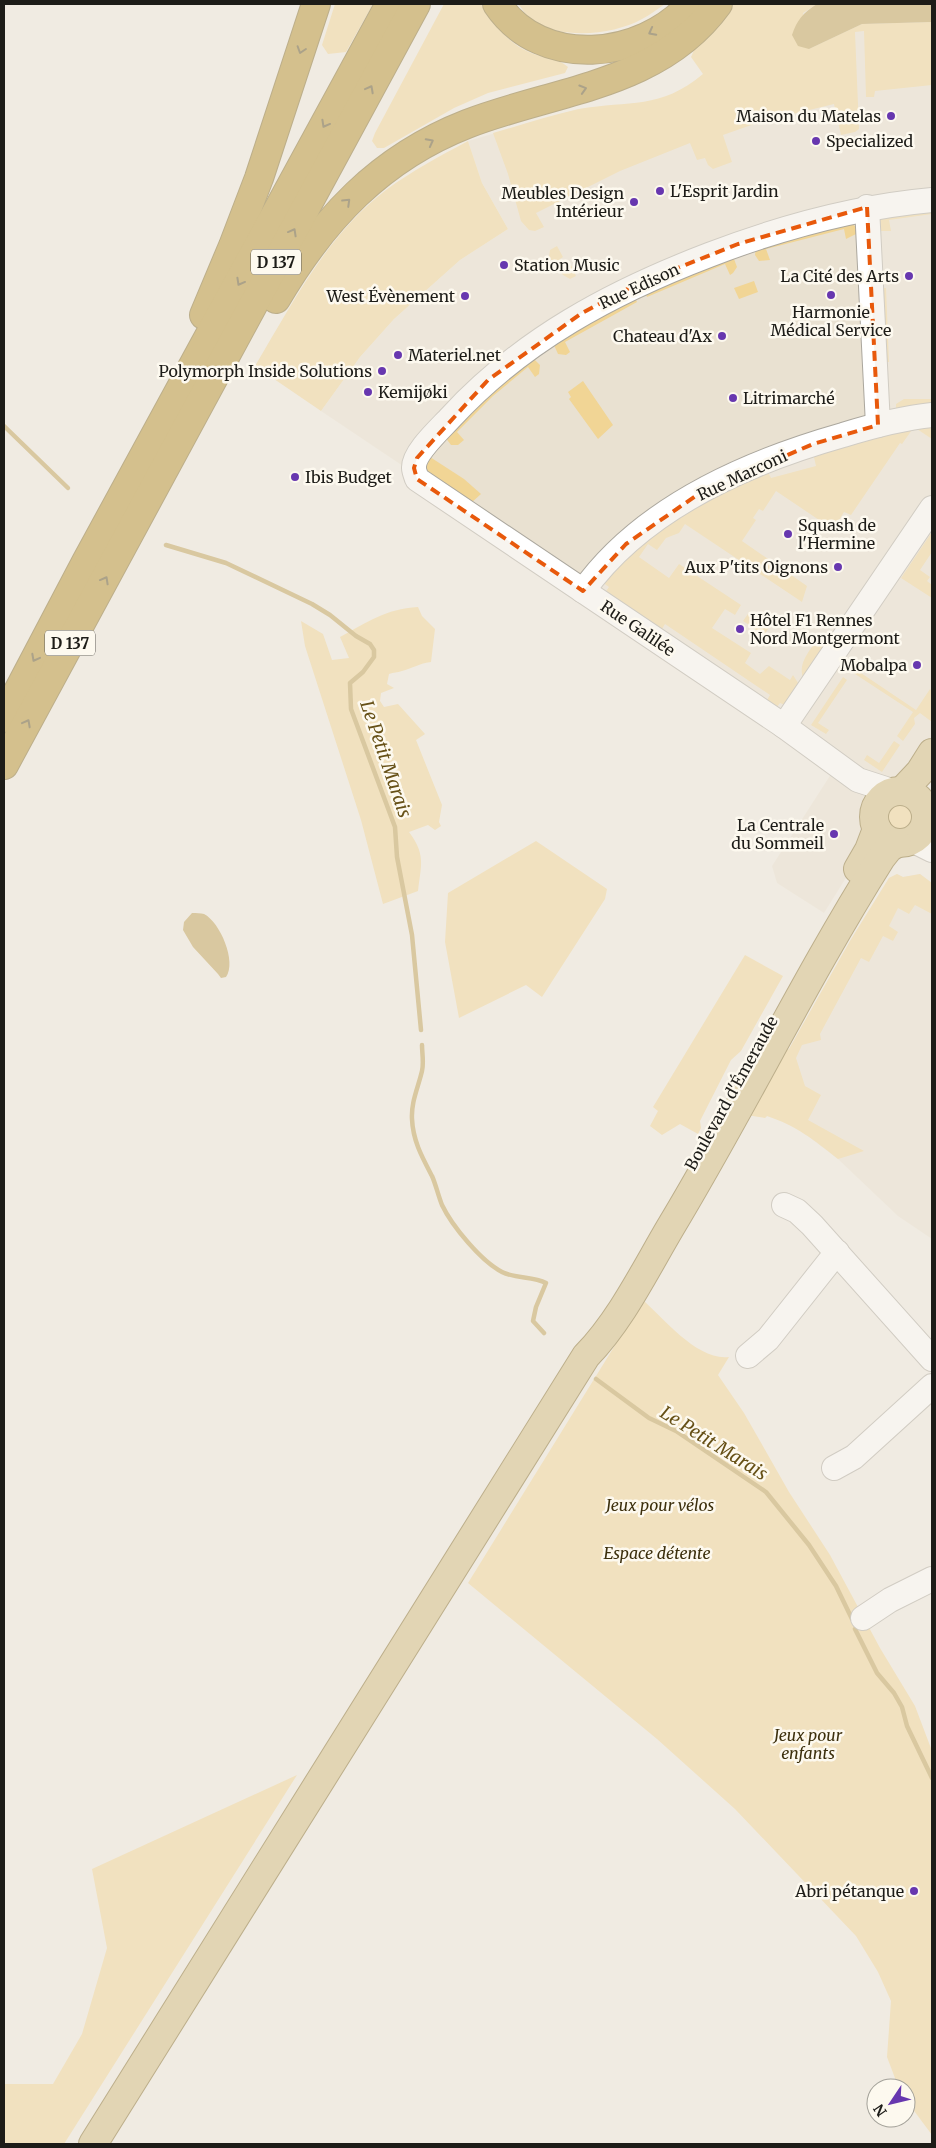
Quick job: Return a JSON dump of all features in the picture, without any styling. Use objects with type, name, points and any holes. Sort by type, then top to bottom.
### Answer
[{"type":"highway","points":[[127,514],[158,408],[205,312],[233,246],[258,178],[316,4]]},
{"type":"highway","name":"D 137","points":[[4,765],[127,514],[390,4]]},
{"type":"highway","name":"D 137","points":[[4,718],[127,514],[416,4]]},
{"type":"highway","points":[[497,4],[517,27],[531,36],[549,44],[568,49],[599,50],[619,47],[652,32],[673,20],[691,4]]},
{"type":"highway","points":[[127,514],[195,432],[285,283],[332,217],[359,191],[395,163],[442,135],[495,115],[606,83],[635,70],[674,47],[696,29],[718,4]]},
{"type":"main road","name":"Boulevard d'Émeraude","points":[[93,2144],[586,1356],[592,1334],[605,1309],[722,1114],[796,974],[869,850],[909,817],[920,772],[932,753]]},
{"type":"street","name":"Rue Edison","points":[[417,479],[414,468],[417,458],[467,400],[488,380],[538,341],[582,313],[635,285],[738,244],[785,229],[867,208],[932,200]]},
{"type":"street","points":[[867,208],[878,425]]},
{"type":"street","name":"Rue Marconi","points":[[583,591],[605,564],[626,544],[670,510],[700,493],[756,466],[813,444],[878,425],[932,415]]},
{"type":"street","name":"Rue Galilée","points":[[417,479],[784,726],[909,817]]},
{"type":"street","points":[[784,726],[932,508]]},
{"type":"street","points":[[784,1205],[797,1211],[837,1252],[932,1359]]},
{"type":"street","points":[[748,1356],[768,1339],[837,1252]]},
{"type":"street","points":[[834,1468],[854,1457],[932,1386]]},
{"type":"street","points":[[863,1618],[890,1600],[932,1579]]},
{"type":"highlighted area","points":[[867,207],[878,425],[813,444],[700,493],[626,544],[583,591],[417,479],[414,468],[417,458],[488,380],[582,313],[635,285],[738,244]]},
{"type":"shaded area","points":[[789,4],[932,4],[932,746],[920,764],[877,793],[869,805],[868,837],[864,849],[824,913],[777,883],[772,866],[833,771],[400,464],[321,411],[360,357],[394,319],[460,260],[508,229],[482,183],[468,141],[578,109],[650,102],[669,96],[690,85]]},
{"type":"shaded area","points":[[817,4],[932,4],[932,22],[862,24],[809,49],[798,46],[792,35],[798,21]]},
{"type":"shaded area","points":[[897,874],[903,877],[920,874],[932,883],[932,1239],[898,1216],[838,1159],[800,1130],[786,1122],[767,1116],[765,1118],[782,1053],[789,1049],[850,941],[889,878]]},
{"type":"shaded area","points":[[192,913],[204,914],[210,918],[221,933],[228,953],[229,970],[226,977],[221,978],[193,947],[183,930],[184,922]]},
{"type":"green space","points":[[335,4],[373,4],[346,52],[328,54],[322,45]]},
{"type":"green space","points":[[444,4],[481,4],[496,26],[509,39],[531,53],[555,60],[568,67],[565,73],[488,93],[454,108],[384,148],[377,148],[372,141],[375,133]]},
{"type":"green space","points":[[518,4],[665,4],[645,17],[617,29],[603,32],[573,33],[545,27],[531,20]]},
{"type":"green space","points":[[734,4],[817,4],[803,13],[809,49],[862,24],[932,22],[932,85],[875,91],[874,97],[866,97],[864,31],[855,32],[859,129],[855,132],[841,135],[834,104],[760,122],[723,135],[732,162],[713,169],[708,165],[705,158],[697,160],[690,143],[620,171],[536,213],[544,227],[535,231],[529,230],[521,221],[508,174],[493,133],[579,109],[644,102],[673,93],[703,74],[691,57],[696,46]]},
{"type":"green space","points":[[468,141],[482,183],[508,229],[460,260],[394,319],[360,357],[321,411],[255,366],[312,272],[346,228],[386,190],[416,170]]},
{"type":"green space","points":[[932,208],[932,214],[889,220],[891,231],[880,231],[878,221],[881,217]]},
{"type":"green space","points":[[850,222],[857,228],[856,234],[846,239],[844,229],[766,249],[770,260],[759,261],[755,255],[756,247]]},
{"type":"green space","points":[[557,246],[563,257],[560,259],[565,268],[571,265],[576,276],[570,279],[563,275],[549,257],[550,250]]},
{"type":"green space","points":[[731,257],[734,259],[737,267],[730,275],[725,264],[647,297],[644,290]]},
{"type":"green space","points":[[754,281],[758,292],[739,299],[734,288]]},
{"type":"green space","points":[[881,288],[886,288],[889,362],[882,362]]},
{"type":"green space","points":[[634,295],[637,302],[565,342],[570,352],[566,355],[558,354],[554,345]]},
{"type":"green space","points":[[533,358],[540,365],[539,374],[535,377],[528,367],[493,396],[457,432],[464,440],[458,445],[451,445],[445,437],[459,418]]},
{"type":"green space","points":[[583,381],[613,425],[598,439],[569,399],[571,397],[568,392]]},
{"type":"green space","points":[[904,399],[932,399],[932,408],[896,412],[896,404]]},
{"type":"green space","points":[[932,421],[932,439],[914,427],[902,444],[900,443],[851,515],[844,512],[836,525],[828,526],[776,491],[763,511],[759,509],[753,518],[756,520],[742,541],[807,586],[802,602],[685,524],[679,533],[666,538],[657,550],[648,544],[639,557],[669,578],[679,564],[741,605],[735,615],[725,609],[712,628],[751,653],[745,663],[760,674],[769,666],[790,680],[793,675],[800,686],[785,705],[780,703],[776,708],[764,705],[770,695],[665,624],[659,634],[604,594],[609,587],[602,582],[604,576],[675,517],[767,470],[771,478],[816,466],[813,453]]},
{"type":"green space","points":[[430,457],[464,479],[481,494],[471,503],[466,503],[425,470]]},
{"type":"green space","points":[[932,532],[932,552],[920,570],[930,577],[927,581],[932,585],[932,598],[901,578]]},
{"type":"green space","points":[[418,607],[422,616],[435,629],[431,662],[389,674],[387,684],[394,688],[381,693],[380,701],[384,707],[398,704],[425,734],[416,740],[442,805],[439,822],[441,826],[435,830],[428,825],[409,832],[418,847],[421,860],[418,891],[383,904],[361,820],[305,646],[301,621],[323,634],[332,660],[349,658],[340,637],[386,613]]},
{"type":"green space","points":[[750,611],[766,623],[773,613],[777,616],[764,635],[743,621]]},
{"type":"green space","points":[[816,641],[826,648],[804,680],[802,675],[803,664]]},
{"type":"green space","points":[[855,669],[916,710],[930,689],[932,691],[932,722],[920,713],[914,718],[915,724],[903,741],[897,736],[913,712],[852,672]]},
{"type":"green space","points":[[843,677],[847,680],[818,723],[829,730],[826,734],[811,725]]},
{"type":"green space","points":[[894,741],[900,745],[882,772],[864,760],[867,755],[879,763]]},
{"type":"green space","points":[[900,803],[910,807],[914,817],[910,827],[900,831],[890,827],[886,817],[890,807]]},
{"type":"green space","points":[[536,841],[607,889],[605,899],[542,997],[526,985],[459,1018],[445,942],[448,893]]},
{"type":"green space","points":[[897,874],[903,877],[920,874],[932,883],[932,914],[915,905],[909,914],[898,908],[889,926],[898,932],[893,941],[883,936],[869,962],[861,958],[820,1034],[821,1040],[802,1045],[796,1058],[805,1086],[821,1095],[808,1120],[864,1151],[838,1159],[813,1140],[787,1124],[767,1116],[765,1118],[746,1115],[782,1053],[789,1049],[850,941],[889,878]]},
{"type":"green space","points":[[745,955],[783,976],[741,1051],[731,1060],[700,1121],[701,1128],[698,1134],[680,1124],[662,1135],[650,1126],[658,1111],[653,1107]]},
{"type":"green space","name":"Espace détente","points":[[643,1300],[694,1346],[717,1356],[729,1357],[718,1375],[744,1413],[789,1492],[830,1555],[880,1648],[915,1706],[932,1751],[932,2135],[916,2113],[916,2078],[895,2078],[887,2057],[891,2001],[878,1972],[856,1936],[735,1809],[657,1739],[468,1583]]},
{"type":"green space","points":[[297,1775],[64,2144],[5,2144],[4,2084],[53,2084],[82,2034],[107,1948],[92,1869]]},
{"type":"waterway","name":"Le Petit Marais","points":[[4,426],[68,488]]},
{"type":"waterway","name":"Le Petit Marais","points":[[166,545],[226,563],[312,604],[370,644],[374,650],[374,657],[363,672],[350,683],[351,709],[395,827],[397,857],[412,935],[421,1030]]},
{"type":"waterway","name":"Le Petit Marais","points":[[422,1045],[423,1068],[415,1095],[412,1119],[414,1135],[442,1205],[453,1223],[476,1252],[494,1267],[513,1276],[536,1279],[546,1283],[536,1307],[533,1321],[544,1333]]},
{"type":"waterway","name":"Le Petit Marais","points":[[596,1379],[649,1418],[676,1431],[766,1492],[809,1545],[836,1586],[852,1619]]},
{"type":"waterway","name":"Le Petit Marais","points":[[855,1629],[877,1673],[894,1693],[902,1707],[907,1726],[932,1778]]},
{"type":"place","name":"Maison du Matelas","points":[[891,116]]},
{"type":"place","name":"Specialized","points":[[816,141]]},
{"type":"place","name":"L'Esprit Jardin","points":[[660,191]]},
{"type":"place","name":"Meubles Design Intérieur","points":[[634,202]]},
{"type":"place","name":"Station Music","points":[[504,265]]},
{"type":"place","name":"La Cité des Arts","points":[[909,276]]},
{"type":"place","name":"Harmonie Médical Service","points":[[831,295]]},
{"type":"place","name":"West Évènement","points":[[465,296]]},
{"type":"place","name":"Chateau d'Ax","points":[[722,336]]},
{"type":"place","name":"Materiel.net","points":[[398,355]]},
{"type":"place","name":"Polymorph Inside Solutions","points":[[382,371]]},
{"type":"place","name":"Kemijøki","points":[[368,392]]},
{"type":"place","name":"Litrimarché","points":[[733,398]]},
{"type":"place","name":"Ibis Budget","points":[[295,477]]},
{"type":"place","name":"Squash de l'Hermine","points":[[788,534]]},
{"type":"place","name":"Aux P'tits Oignons","points":[[838,567]]},
{"type":"place","name":"Hôtel F1 Rennes Nord Montgermont","points":[[740,629]]},
{"type":"place","name":"Mobalpa","points":[[917,665]]},
{"type":"place","name":"La Centrale du Sommeil","points":[[834,834]]},
{"type":"place","name":"Abri pétanque","points":[[914,1891]]},
{"type":"park label","name":"Jeux pour vélos","points":[[660,1505]]},
{"type":"park label","name":"Jeux pour enfants","points":[[808,1744]]}]
